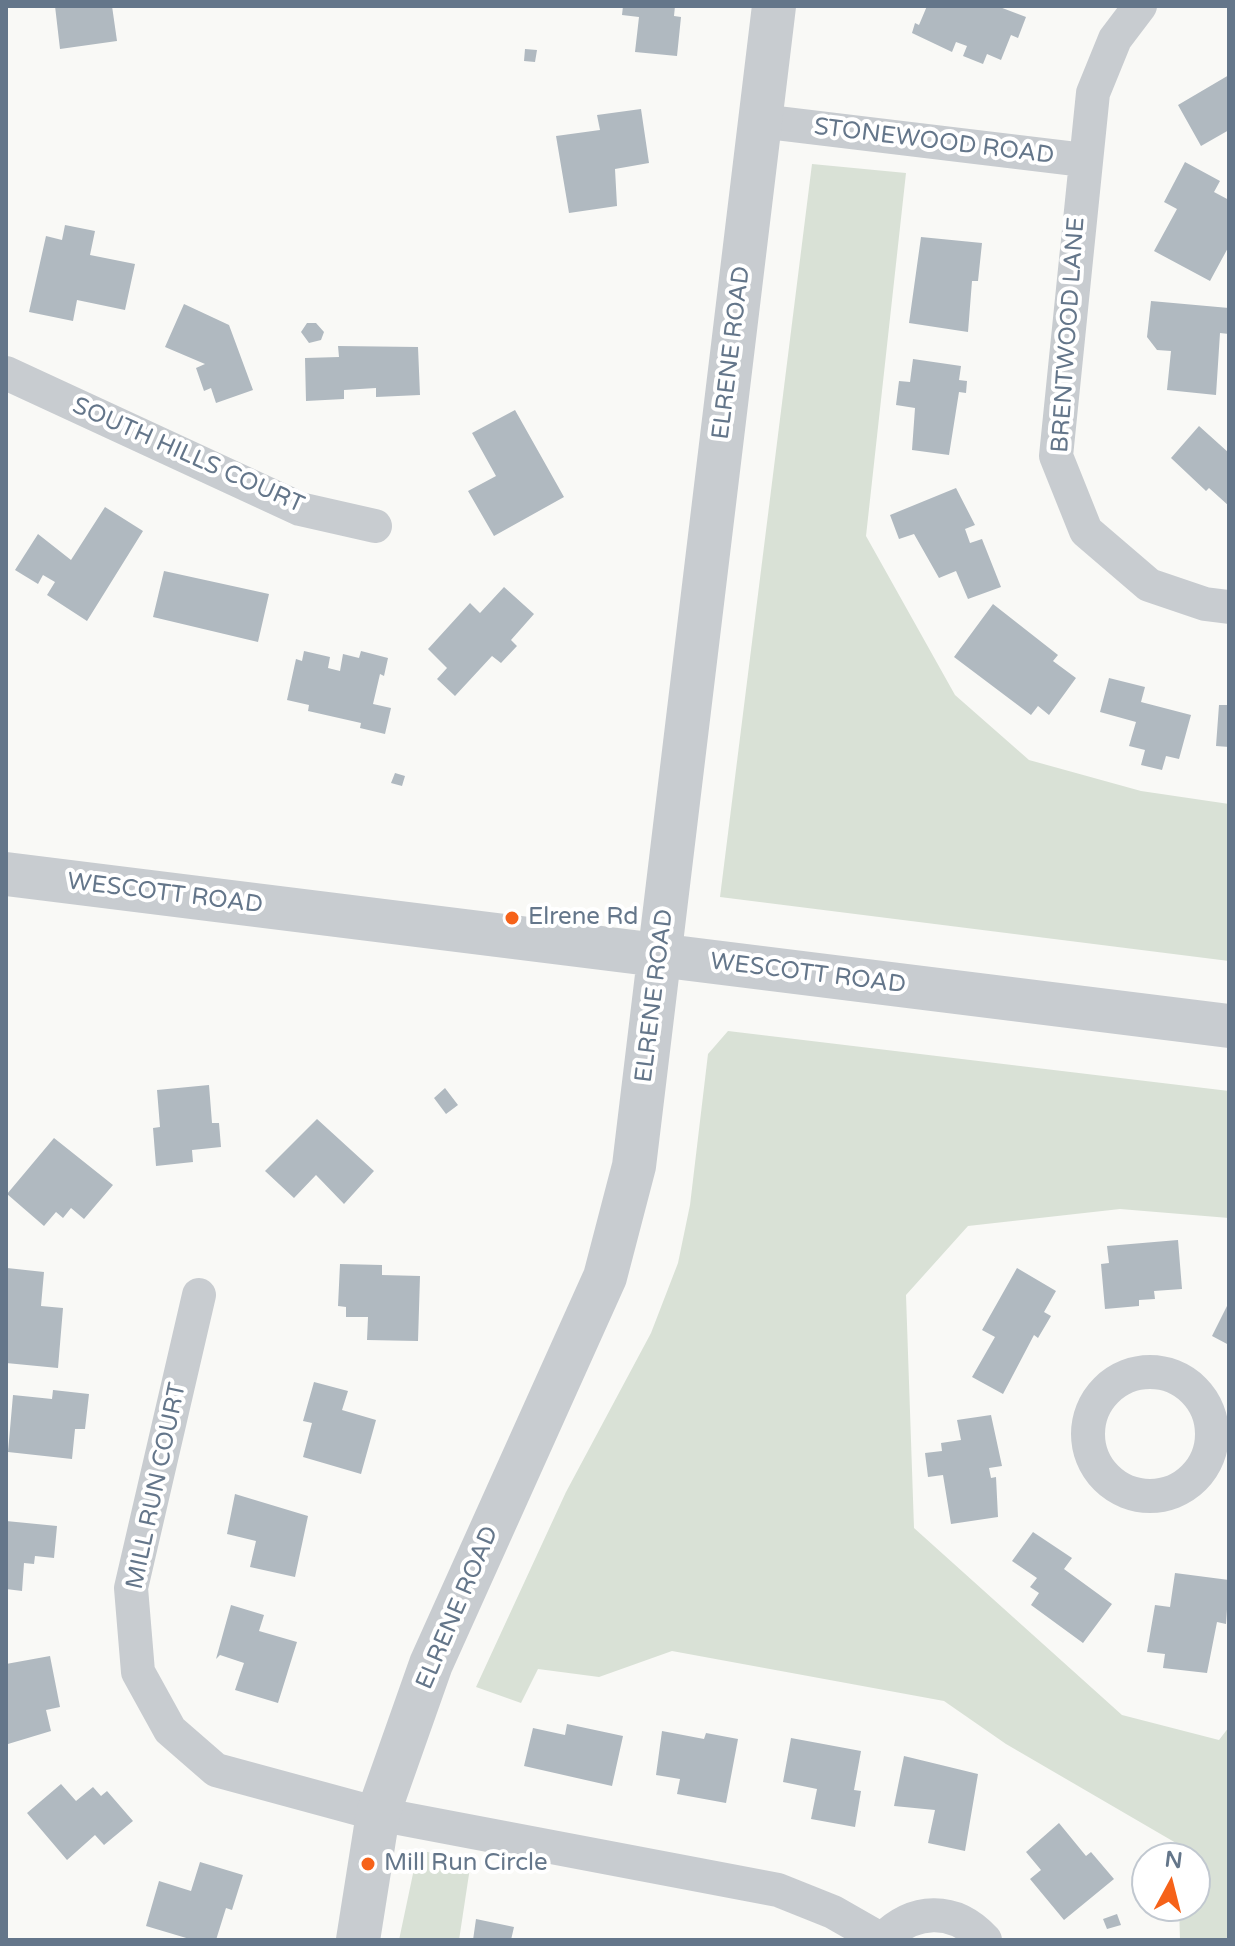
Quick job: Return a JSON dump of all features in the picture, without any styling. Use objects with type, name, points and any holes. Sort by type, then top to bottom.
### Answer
[{"type":"street","name":"ELRENE ROAD","points":[[358,1940],[378,1814],[431,1664],[605,1277],[634,1166],[774,6]]},
{"type":"street","name":"STONEWOOD ROAD","points":[[760,121],[1084,160],[1093,93],[1115,39],[1140,6]]},
{"type":"street","name":"BRENTWOOD LANE","points":[[1084,160],[1056,456],[1086,531],[1149,585],[1205,604],[1229,607]]},
{"type":"street","name":"SOUTH HILLS COURT","points":[[6,373],[300,509],[375,526]]},
{"type":"street","name":"WESCOTT ROAD","points":[[6,874],[1229,1026]]},
{"type":"street","name":"MILL RUN COURT","points":[[199,1295],[131,1588],[138,1672],[170,1730],[216,1770],[378,1814]]},
{"type":"street","points":[[378,1814],[778,1890],[833,1912],[882,1940],[896,1925],[915,1916],[935,1914],[955,1917],[973,1927],[985,1940]]},
{"type":"shaded area","points":[[812,164],[906,173],[866,536],[955,695],[1029,760],[1141,791],[1229,804],[1229,961],[720,897]]},
{"type":"shaded area","points":[[728,1031],[1229,1091],[1229,1218],[1120,1209],[968,1226],[906,1295],[914,1528],[1122,1715],[1219,1740],[1229,1727],[1229,1940],[1180,1940],[1179,1922],[1211,1922],[1211,1842],[1174,1842],[1006,1744],[944,1701],[672,1651],[599,1677],[538,1669],[521,1703],[476,1687],[566,1492],[651,1333],[678,1263],[690,1205],[708,1054]]},
{"type":"shaded area","points":[[418,1850],[471,1861],[459,1940],[399,1940]]},
{"type":"building","points":[[55,6],[112,6],[117,41],[60,49]]},
{"type":"building","points":[[623,6],[675,6],[674,16],[681,17],[677,56],[635,52],[639,17],[622,15]]},
{"type":"building","points":[[927,6],[997,6],[1026,17],[1018,38],[1011,35],[1001,60],[987,54],[983,64],[963,56],[967,46],[956,42],[952,52],[912,33]]},
{"type":"building","points":[[525,49],[537,50],[535,62],[524,61]]},
{"type":"building","points":[[1229,75],[1229,130],[1201,146],[1178,105]]},
{"type":"building","points":[[641,109],[649,163],[615,169],[617,206],[569,213],[556,136],[600,130],[597,115]]},
{"type":"building","points":[[1185,162],[1220,181],[1214,192],[1229,200],[1229,246],[1210,281],[1154,251],[1177,209],[1164,202]]},
{"type":"building","points":[[65,225],[95,231],[90,255],[135,264],[125,310],[77,300],[73,321],[29,312],[46,236],[62,240]]},
{"type":"building","points":[[921,237],[982,243],[978,281],[972,281],[968,332],[909,323]]},
{"type":"building","points":[[1151,301],[1229,308],[1229,334],[1220,333],[1216,395],[1167,390],[1171,351],[1157,350],[1147,337]]},
{"type":"building","points":[[184,304],[229,325],[253,390],[216,403],[211,388],[204,391],[196,368],[205,364],[165,347]]},
{"type":"building","points":[[307,323],[316,323],[324,332],[321,340],[309,343],[301,332]]},
{"type":"building","points":[[338,346],[418,347],[420,395],[376,397],[376,388],[344,390],[344,399],[306,401],[305,358],[339,357]]},
{"type":"building","points":[[913,359],[961,366],[959,380],[967,381],[966,393],[959,392],[949,455],[912,450],[915,408],[896,405],[899,381],[910,382]]},
{"type":"building","points":[[515,410],[564,497],[494,536],[468,491],[496,476],[472,433]]},
{"type":"building","points":[[1199,426],[1229,453],[1229,506],[1209,488],[1206,491],[1171,458]]},
{"type":"building","points":[[956,488],[975,525],[965,529],[970,543],[982,539],[1001,587],[968,599],[956,571],[939,578],[914,534],[899,539],[890,515]]},
{"type":"building","points":[[105,507],[143,531],[87,621],[47,595],[55,582],[43,575],[38,584],[15,570],[38,534],[71,560]]},
{"type":"building","points":[[164,571],[269,594],[258,642],[153,617]]},
{"type":"building","points":[[504,587],[534,614],[511,640],[517,646],[501,663],[492,656],[455,696],[437,679],[447,668],[428,649],[470,603],[480,613]]},
{"type":"building","points":[[993,604],[1058,655],[1053,661],[1076,678],[1049,715],[1038,706],[1031,715],[954,657]]},
{"type":"building","points":[[304,651],[330,657],[328,668],[340,671],[343,654],[359,658],[361,651],[388,658],[384,676],[380,674],[373,704],[391,708],[385,734],[360,728],[361,723],[308,711],[309,705],[287,700],[296,659],[302,661]]},
{"type":"building","points":[[1109,678],[1145,687],[1141,702],[1191,715],[1179,759],[1166,756],[1162,770],[1141,765],[1145,750],[1129,746],[1136,722],[1100,712]]},
{"type":"building","points":[[1219,705],[1229,705],[1229,747],[1216,746]]},
{"type":"building","points":[[395,773],[405,776],[402,786],[391,783]]},
{"type":"building","points":[[209,1085],[212,1123],[219,1123],[221,1147],[192,1150],[193,1162],[156,1166],[153,1128],[160,1127],[157,1090]]},
{"type":"building","points":[[445,1088],[458,1105],[446,1114],[434,1098]]},
{"type":"building","points":[[317,1119],[374,1171],[344,1204],[316,1175],[294,1198],[265,1171]]},
{"type":"building","points":[[54,1138],[113,1185],[84,1219],[71,1208],[63,1218],[56,1212],[44,1226],[7,1194]]},
{"type":"building","points":[[1178,1240],[1182,1289],[1154,1291],[1155,1299],[1139,1300],[1139,1306],[1105,1309],[1101,1264],[1109,1263],[1107,1246]]},
{"type":"building","points":[[340,1264],[382,1265],[382,1275],[420,1276],[418,1341],[367,1340],[368,1317],[346,1317],[346,1307],[338,1306]]},
{"type":"building","points":[[7,1268],[44,1272],[41,1306],[63,1308],[58,1368],[6,1363]]},
{"type":"building","points":[[1017,1268],[1056,1291],[1044,1312],[1051,1316],[1038,1338],[1034,1335],[1003,1394],[972,1377],[995,1337],[982,1330]]},
{"type":"building","points":[[1229,1302],[1229,1345],[1212,1336]]},
{"type":"building","points":[[314,1382],[348,1391],[342,1410],[376,1420],[361,1474],[303,1457],[312,1423],[303,1421]]},
{"type":"building","points":[[53,1390],[89,1394],[85,1429],[75,1429],[72,1459],[8,1452],[13,1395],[52,1399]]},
{"type":"building","points":[[991,1415],[1002,1466],[989,1468],[991,1478],[996,1477],[998,1517],[951,1524],[943,1475],[928,1477],[925,1453],[942,1451],[941,1443],[961,1440],[957,1420]]},
{"type":"building","points":[[235,1494],[308,1516],[295,1577],[250,1567],[256,1541],[227,1534]]},
{"type":"building","points":[[6,1521],[57,1526],[54,1558],[35,1556],[34,1564],[24,1563],[22,1591],[6,1589]]},
{"type":"building","points":[[1033,1532],[1072,1558],[1064,1569],[1112,1604],[1083,1643],[1031,1605],[1039,1593],[1030,1587],[1037,1578],[1012,1561]]},
{"type":"building","points":[[1175,1573],[1229,1580],[1226,1624],[1217,1622],[1207,1673],[1163,1668],[1165,1654],[1147,1652],[1155,1605],[1170,1607]]},
{"type":"building","points":[[231,1605],[264,1615],[259,1631],[297,1642],[278,1703],[235,1690],[244,1663],[220,1655],[216,1659]]},
{"type":"building","points":[[50,1656],[60,1707],[46,1710],[51,1731],[8,1744],[6,1664]]},
{"type":"building","points":[[567,1724],[623,1736],[612,1786],[524,1766],[533,1728],[565,1735]]},
{"type":"building","points":[[662,1731],[704,1739],[706,1733],[738,1739],[726,1803],[677,1794],[680,1779],[656,1775]]},
{"type":"building","points":[[791,1738],[861,1751],[854,1790],[861,1791],[855,1827],[811,1819],[817,1789],[783,1782]]},
{"type":"building","points":[[904,1756],[978,1774],[965,1851],[928,1843],[935,1810],[894,1806]]},
{"type":"building","points":[[61,1784],[76,1801],[93,1787],[101,1796],[107,1791],[133,1821],[104,1845],[95,1835],[67,1860],[27,1813]]},
{"type":"building","points":[[1059,1823],[1086,1856],[1091,1852],[1114,1879],[1064,1920],[1030,1879],[1041,1870],[1026,1852]]},
{"type":"building","points":[[200,1862],[243,1875],[232,1910],[226,1908],[216,1940],[193,1940],[146,1926],[159,1881],[191,1891]]},
{"type":"building","points":[[1117,1914],[1121,1925],[1107,1929],[1103,1919]]},
{"type":"building","points":[[476,1919],[514,1927],[511,1940],[473,1940]]},
{"type":"place","name":"Elrene Rd","points":[[512,918]]},
{"type":"place","name":"Mill Run Circle","points":[[368,1864]]}]
